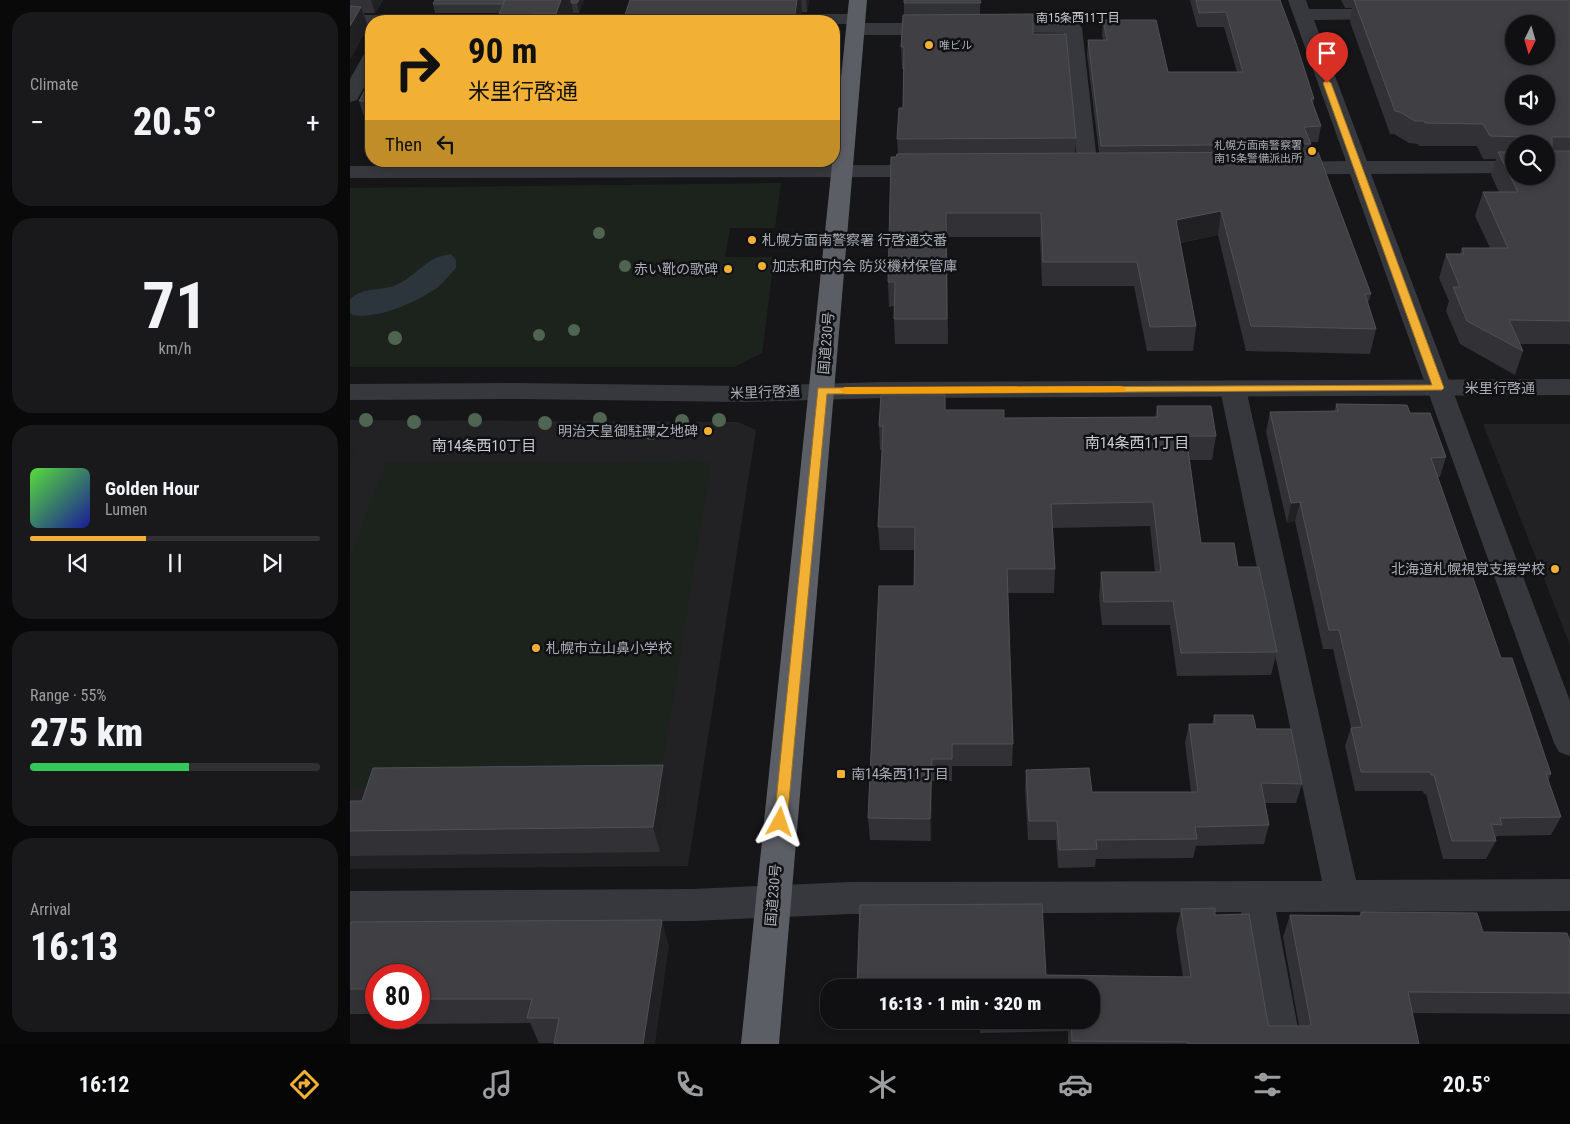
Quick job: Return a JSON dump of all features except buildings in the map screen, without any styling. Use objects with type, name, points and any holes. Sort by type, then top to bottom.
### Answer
[{"type":"highway","name":"国道230号","points":[[760,1044],[856,16]]},
{"type":"street","points":[[395,15],[404,0]]},
{"type":"street","points":[[527,15],[533,0]]},
{"type":"street","points":[[639,15],[644,0]]},
{"type":"street","points":[[1406,14],[1300,7],[1357,168],[1570,743]]},
{"type":"street","points":[[840,16],[856,16],[965,28],[1073,28],[1088,170]]},
{"type":"street","points":[[350,20],[365,20]]},
{"type":"street","points":[[350,96],[365,69]]},
{"type":"street","points":[[1262,168],[1505,167]]},
{"type":"street","points":[[350,172],[949,171]]},
{"type":"street","name":"米里行啓通","points":[[350,392],[518,391],[744,394],[822,390],[1570,387]]},
{"type":"street","points":[[1233,389],[1343,897]]},
{"type":"street","points":[[350,907],[693,905],[850,898],[1343,897],[1570,894]]},
{"type":"street","points":[[1256,897],[1282,1044]]},
{"type":"shaded area","points":[[781,183],[775,228],[730,228],[725,257],[774,257],[762,353],[734,367],[350,367],[350,188]]},
{"type":"shaded area","points":[[451,254],[456,260],[456,268],[434,290],[405,305],[384,313],[362,316],[352,315],[350,312],[350,299],[355,295],[365,291],[397,285],[430,261]]},
{"type":"shaded area","name":"札幌市立山鼻小学校","points":[[350,420],[738,422],[756,430],[688,866],[350,869]]},
{"type":"shaded area","name":"北海道札幌視覚支援学校","points":[[1483,424],[1570,424],[1570,645],[1510,492]]},
{"type":"shaded area","name":"札幌市立山鼻小学校","points":[[711,461],[661,777],[392,784],[350,789],[350,558],[386,462]]},
{"type":"slow traffic","points":[[845,390],[1120,389]]},
{"type":"place","name":"唯ビル","points":[[929,45]]},
{"type":"place","name":"札幌方面南警察署 南15条警備派出所","points":[[1312,151]]},
{"type":"place","name":"札幌方面南警察署 行啓通交番","points":[[752,240]]},
{"type":"place","name":"加志和町内会 防災機材保管庫","points":[[762,266]]},
{"type":"place","name":"赤い靴の歌碑","points":[[728,269]]},
{"type":"place","name":"明治天皇御駐蹕之地碑","points":[[708,431]]},
{"type":"place","name":"北海道札幌視覚支援学校","points":[[1555,569]]},
{"type":"place","name":"札幌市立山鼻小学校","points":[[536,648]]},
{"type":"place","name":"南14条西11丁目","points":[[841,774]]},
{"type":"district","name":"南15条西11丁目","points":[[1078,18]]},
{"type":"district","name":"南14条西11丁目","points":[[1137,443]]},
{"type":"district","name":"南14条西10丁目","points":[[484,446]]},
{"type":"route","points":[[780,822],[822,390],[1438,388],[1327,83]]}]
